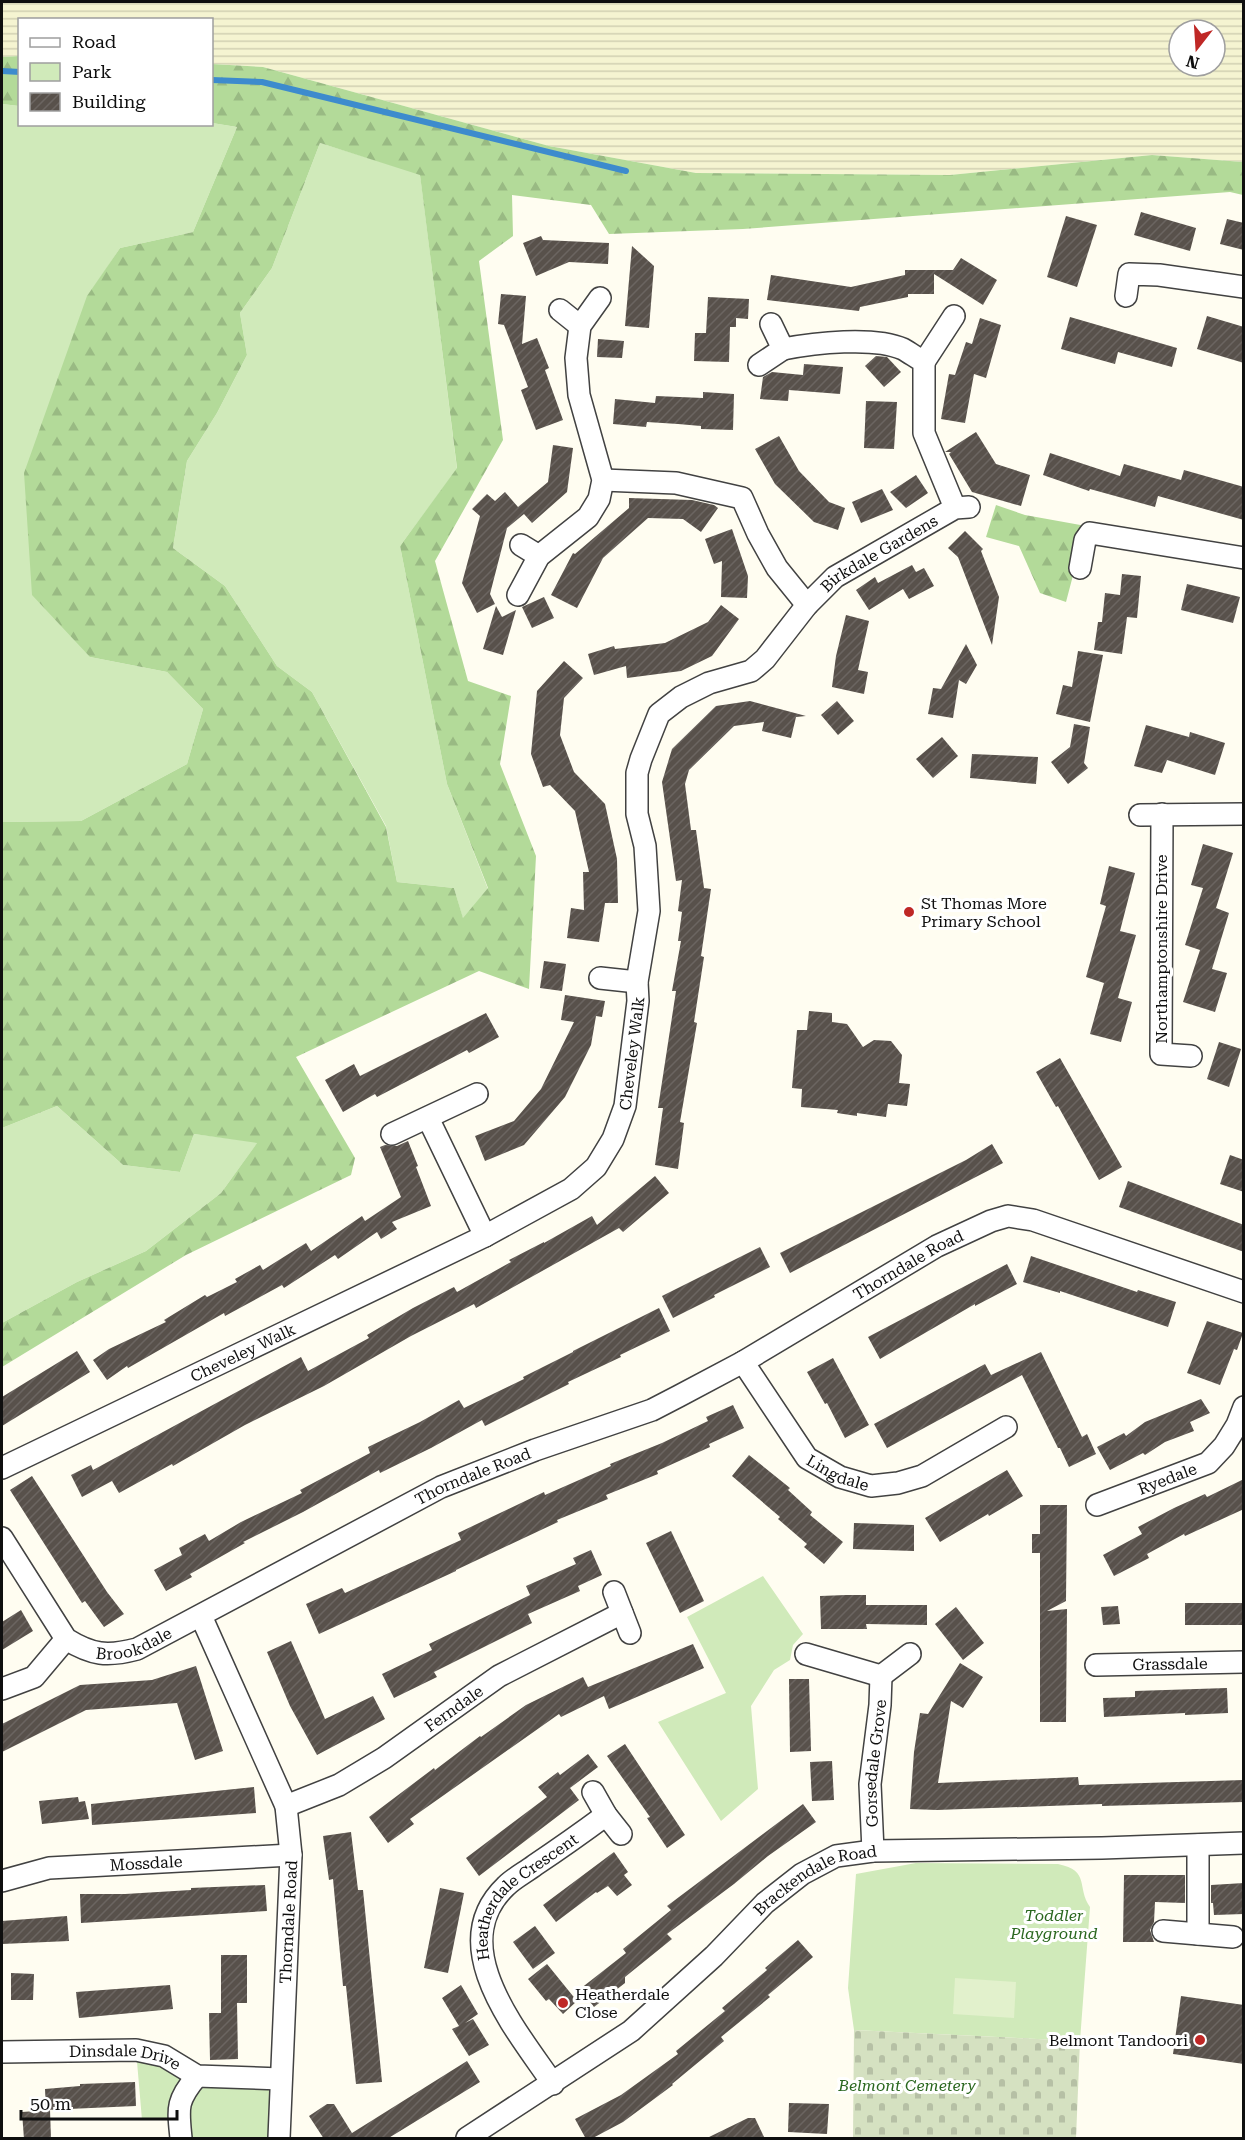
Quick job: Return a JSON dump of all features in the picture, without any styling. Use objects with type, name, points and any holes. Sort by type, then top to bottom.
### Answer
[{"type":"street","points":[[1126,296],[1130,274],[1159,275],[1244,287]]},
{"type":"street","points":[[518,596],[538,556],[588,517],[599,500],[603,480],[579,394],[576,358],[580,326],[600,297]]},
{"type":"street","points":[[560,310],[580,326]]},
{"type":"street","points":[[759,365],[783,350],[813,343],[866,342],[902,349],[924,362],[954,316]]},
{"type":"street","points":[[771,324],[783,350]]},
{"type":"street","name":"Birkdale Gardens","points":[[649,911],[645,846],[638,814],[637,773],[659,714],[681,697],[709,683],[751,671],[765,659],[807,605],[836,577],[962,508],[924,433],[924,362]]},
{"type":"street","name":"Birkdale Gardens","points":[[603,480],[676,483],[742,498],[777,568],[807,605]]},
{"type":"street","points":[[1080,568],[1085,540],[1090,533],[1244,558]]},
{"type":"street","points":[[521,545],[538,556]]},
{"type":"street","name":"Northamptonshire Drive","points":[[1162,814],[1161,1054],[1191,1056]]},
{"type":"street","points":[[1140,815],[1244,814]]},
{"type":"street","name":"Cheveley Walk","points":[[2,1468],[485,1236],[571,1189],[596,1167],[608,1149],[625,1106],[638,1000],[637,982],[649,911]]},
{"type":"street","name":"Cheveley Walk","points":[[600,978],[637,982]]},
{"type":"street","points":[[392,1134],[477,1094]]},
{"type":"street","points":[[428,1118],[485,1236]]},
{"type":"street","name":"Thorndale Road","points":[[279,2139],[291,1855],[286,1806],[201,1616],[441,1487],[535,1450],[652,1410],[743,1362],[937,1246],[991,1221],[1008,1216],[1033,1220],[1244,1292]]},
{"type":"street","name":"Lingdale","points":[[743,1362],[807,1458],[840,1477],[871,1486],[898,1483],[921,1476],[1008,1428]]},
{"type":"street","name":"Ryedale","points":[[1097,1505],[1208,1463],[1224,1446],[1237,1425],[1244,1407]]},
{"type":"street","points":[[2,1538],[66,1639],[34,1677],[2,1689]]},
{"type":"street","points":[[614,1592],[630,1633]]},
{"type":"street","name":"Ferndale","points":[[286,1806],[339,1785],[384,1758],[499,1676],[622,1613]]},
{"type":"street","name":"Brookdale","points":[[66,1639],[83,1649],[102,1654],[120,1654],[137,1649],[201,1616]]},
{"type":"street","name":"Gorsedale Grove","points":[[806,1654],[881,1676]]},
{"type":"street","name":"Gorsedale Grove","points":[[881,1676],[910,1654]]},
{"type":"street","name":"Grassdale","points":[[1096,1665],[1244,1662]]},
{"type":"street","name":"Gorsedale Grove","points":[[873,1851],[870,1784],[880,1705],[881,1676]]},
{"type":"street","points":[[594,1792],[606,1815],[621,1834]]},
{"type":"street","name":"Heatherdale Crescent","points":[[553,2084],[508,2018],[487,1976],[481,1948],[484,1924],[492,1904],[506,1886],[606,1815]]},
{"type":"street","name":"Brackendale Road","points":[[468,2139],[632,2031],[714,1956],[765,1903],[802,1874],[836,1856],[873,1851],[1244,1843]]},
{"type":"street","points":[[1198,1845],[1198,1934]]},
{"type":"street","name":"Mossdale","points":[[2,1881],[49,1868],[291,1855]]},
{"type":"street","points":[[1163,1931],[1233,1937]]},
{"type":"street","name":"Dinsdale Drive","points":[[2,2052],[135,2050],[164,2056],[197,2076],[281,2079]]},
{"type":"street","points":[[181,2139],[178,2111],[184,2092],[197,2076]]},
{"type":"green space","points":[[2,2],[1243,2],[1243,162],[1152,155],[950,175],[696,173],[549,146],[263,67],[213,64],[213,18],[18,18],[18,56],[2,57]]},
{"type":"green space","points":[[18,56],[18,106],[2,104],[2,57]]},
{"type":"green space","points":[[213,64],[263,67],[549,146],[696,173],[950,175],[1152,155],[1243,162],[1243,195],[1230,192],[743,229],[609,234],[591,205],[512,195],[513,236],[479,261],[503,440],[435,561],[468,681],[511,696],[500,764],[536,856],[529,989],[479,971],[296,1057],[355,1158],[351,1175],[186,1255],[2,1367],[2,1323],[77,1282],[146,1251],[221,1193],[257,1143],[194,1134],[180,1172],[123,1165],[57,1106],[2,1128],[2,822],[81,821],[187,764],[203,709],[167,672],[90,657],[32,595],[24,473],[87,296],[120,248],[193,232],[237,127],[213,123]],"holes":[[[320,143],[420,175],[457,468],[400,546],[447,784],[488,888],[463,918],[454,888],[397,882],[386,827],[312,692],[277,666],[225,586],[173,548],[187,461],[217,413],[247,355],[240,313],[272,268]]]},
{"type":"green space","points":[[2,104],[18,106],[18,126],[213,126],[213,123],[237,127],[193,232],[120,248],[88,296],[90,657],[167,672],[203,709],[187,764],[81,821],[2,822]]},
{"type":"green space","points":[[320,143],[420,174],[457,469],[400,546],[447,784],[488,889],[463,919],[454,888],[397,882],[386,826],[312,692],[277,666],[225,586],[173,548],[187,461],[217,413],[247,355],[240,313],[272,268]]},
{"type":"green space","points":[[996,505],[1025,515],[1086,526],[1066,602],[1040,593],[1019,546],[986,537]]},
{"type":"green space","points":[[57,1106],[123,1165],[180,1172],[194,1134],[258,1142],[221,1193],[146,1251],[77,1282],[2,1323],[2,1128]]},
{"type":"green space","points":[[763,1576],[803,1634],[793,1645],[790,1660],[774,1670],[751,1706],[758,1789],[721,1821],[658,1722],[726,1693],[687,1617]]},
{"type":"green space","name":"Toddler Playground","points":[[916,1863],[1058,1864],[1068,1867],[1079,1875],[1090,1907],[1080,2041],[854,2030],[848,1988],[856,1874]]},
{"type":"green space","points":[[955,1978],[1016,1982],[1014,2018],[953,2014]]},
{"type":"green space","name":"Belmont Cemetery","points":[[854,2030],[1080,2041],[1076,2138],[853,2138]]},
{"type":"green space","points":[[136,2050],[197,2076],[281,2079],[279,2138],[181,2138],[179,2120],[142,2120]]},
{"type":"building","points":[[1141,212],[1196,228],[1190,251],[1134,235]]},
{"type":"building","points":[[1066,216],[1097,225],[1077,287],[1047,277]]},
{"type":"building","points":[[1227,219],[1244,223],[1244,250],[1220,244]]},
{"type":"building","points":[[541,236],[543,240],[609,243],[608,264],[569,262],[536,276],[523,243]]},
{"type":"building","points":[[632,246],[654,266],[649,328],[625,326]]},
{"type":"building","points":[[961,258],[997,280],[983,305],[934,274],[934,294],[908,294],[908,297],[860,307],[859,311],[767,300],[771,275],[851,287],[905,275],[905,270],[953,270]]},
{"type":"building","points":[[501,294],[526,296],[522,344],[537,338],[549,368],[545,370],[563,420],[536,430],[521,390],[528,387],[504,325],[498,324]]},
{"type":"building","points":[[708,297],[749,299],[748,319],[736,318],[736,327],[730,327],[729,362],[694,361],[695,333],[706,333]]},
{"type":"building","points":[[1207,316],[1244,327],[1244,363],[1197,349]]},
{"type":"building","points":[[1070,317],[1177,348],[1172,367],[1118,352],[1115,364],[1061,349]]},
{"type":"building","points":[[980,318],[1001,325],[986,378],[974,374],[965,423],[941,419],[949,374],[955,375],[966,342],[972,344]]},
{"type":"building","points":[[598,339],[624,341],[622,358],[597,357]]},
{"type":"building","points":[[876,356],[887,357],[901,372],[884,387],[865,366]]},
{"type":"building","points":[[804,364],[843,367],[840,394],[789,390],[788,401],[760,399],[763,377],[772,372],[803,375]]},
{"type":"building","points":[[703,392],[734,394],[733,430],[701,429],[701,426],[647,422],[646,427],[613,424],[615,399],[655,403],[656,396],[703,398]]},
{"type":"building","points":[[866,401],[897,402],[894,449],[864,448]]},
{"type":"building","points":[[976,432],[996,464],[1030,475],[1021,506],[972,492],[949,454],[951,452],[945,452]]},
{"type":"building","points":[[779,436],[799,471],[829,502],[845,508],[838,530],[814,522],[775,484],[755,449]]},
{"type":"building","points":[[553,445],[573,448],[567,492],[532,523],[524,514],[507,528],[490,594],[495,604],[477,613],[462,583],[480,516],[472,509],[487,494],[495,501],[505,492],[518,507],[548,482]]},
{"type":"building","points":[[1050,453],[1120,476],[1124,464],[1181,480],[1184,470],[1244,487],[1244,520],[1158,496],[1155,507],[1090,489],[1089,491],[1043,475]]},
{"type":"building","points":[[916,475],[928,493],[906,508],[890,492]]},
{"type":"building","points":[[882,489],[893,510],[861,523],[852,502]]},
{"type":"building","points":[[629,498],[692,500],[718,508],[701,532],[683,519],[648,518],[603,558],[577,608],[551,595],[573,553],[575,554],[629,508]]},
{"type":"building","points":[[732,529],[748,576],[747,598],[721,597],[722,561],[714,564],[705,539]]},
{"type":"building","points":[[965,531],[983,549],[981,551],[999,597],[992,645],[958,557],[948,548]]},
{"type":"building","points":[[912,565],[916,572],[924,568],[934,586],[909,599],[903,589],[869,610],[856,590],[875,577],[878,583]]},
{"type":"building","points":[[1122,574],[1141,576],[1137,618],[1127,617],[1122,654],[1094,650],[1098,622],[1102,622],[1105,593],[1120,595]]},
{"type":"building","points":[[1187,584],[1240,597],[1233,623],[1181,610]]},
{"type":"building","points":[[544,597],[554,618],[532,628],[522,607]]},
{"type":"building","points":[[721,605],[739,619],[712,656],[681,671],[627,678],[626,666],[594,675],[588,654],[614,646],[615,649],[665,643],[708,622]]},
{"type":"building","points":[[496,606],[502,617],[516,610],[503,655],[483,649]]},
{"type":"building","points":[[846,615],[869,621],[858,670],[868,672],[864,694],[832,687],[836,656]]},
{"type":"building","points":[[966,644],[977,665],[966,684],[959,680],[953,718],[928,714],[933,688],[941,689]]},
{"type":"building","points":[[1078,651],[1103,655],[1090,722],[1056,714],[1063,685],[1072,687]]},
{"type":"building","points":[[564,661],[583,678],[564,698],[560,735],[574,772],[605,804],[617,859],[618,903],[605,903],[599,942],[567,938],[571,908],[584,910],[583,872],[589,872],[575,811],[550,785],[543,787],[531,754],[537,691]]},
{"type":"building","points":[[750,701],[806,716],[796,717],[791,738],[762,731],[764,722],[734,726],[689,770],[685,784],[691,830],[696,830],[704,888],[711,889],[694,1022],[697,1023],[680,1122],[684,1123],[678,1169],[655,1165],[663,1108],[658,1108],[676,991],[672,991],[681,941],[678,941],[682,912],[678,911],[682,880],[676,881],[662,782],[672,749],[716,706]]},
{"type":"building","points":[[837,701],[854,721],[838,735],[821,715]]},
{"type":"building","points":[[1074,724],[1090,727],[1084,763],[1088,768],[1068,784],[1051,762],[1070,747]]},
{"type":"building","points":[[1146,725],[1189,737],[1190,732],[1225,743],[1215,775],[1167,760],[1162,773],[1134,766]]},
{"type":"building","points":[[942,737],[958,756],[933,778],[916,759]]},
{"type":"building","points":[[972,754],[1038,757],[1036,784],[970,778]]},
{"type":"building","points":[[1203,844],[1233,853],[1216,908],[1229,913],[1212,969],[1227,973],[1215,1012],[1183,1002],[1200,950],[1185,945],[1203,888],[1191,885]]},
{"type":"building","points":[[1109,866],[1135,873],[1120,931],[1136,935],[1118,998],[1132,1002],[1121,1042],[1090,1034],[1104,983],[1086,977],[1106,906],[1100,904]]},
{"type":"building","points":[[544,961],[566,964],[562,991],[540,988]]},
{"type":"building","points":[[565,995],[605,1001],[602,1017],[596,1016],[591,1045],[565,1097],[524,1145],[485,1161],[475,1136],[514,1121],[541,1089],[574,1022],[561,1020]]},
{"type":"building","points":[[809,1011],[832,1013],[832,1022],[847,1024],[863,1047],[874,1040],[891,1041],[902,1055],[899,1083],[910,1084],[907,1106],[888,1104],[886,1117],[857,1113],[857,1116],[837,1113],[838,1110],[801,1107],[802,1089],[792,1088],[797,1030],[807,1030]]},
{"type":"building","points":[[486,1013],[499,1037],[469,1053],[467,1050],[377,1097],[375,1094],[343,1112],[325,1080],[354,1064],[360,1076]]},
{"type":"building","points":[[1219,1042],[1241,1049],[1229,1087],[1207,1079]]},
{"type":"building","points":[[1060,1058],[1122,1167],[1099,1180],[1058,1106],[1056,1107],[1036,1072]]},
{"type":"building","points":[[408,1141],[431,1206],[392,1222],[397,1229],[381,1239],[377,1232],[338,1259],[335,1255],[284,1288],[282,1285],[225,1316],[224,1313],[128,1368],[127,1366],[107,1380],[93,1360],[109,1349],[166,1322],[164,1320],[205,1295],[207,1297],[237,1282],[235,1279],[260,1265],[263,1270],[306,1243],[311,1251],[362,1216],[365,1221],[401,1197],[380,1147],[397,1146]]},
{"type":"building","points":[[992,1144],[1003,1163],[790,1273],[780,1253],[966,1160]]},
{"type":"building","points":[[1230,1155],[1244,1160],[1244,1192],[1220,1184]]},
{"type":"building","points":[[655,1176],[669,1193],[623,1232],[619,1228],[476,1308],[474,1304],[411,1336],[324,1386],[245,1425],[173,1466],[172,1464],[119,1493],[112,1481],[82,1497],[71,1475],[91,1465],[93,1470],[301,1357],[308,1371],[369,1338],[367,1335],[413,1308],[454,1287],[457,1292],[511,1262],[509,1260],[592,1216],[597,1225]]},
{"type":"building","points":[[1128,1181],[1244,1225],[1244,1252],[1119,1207]]},
{"type":"building","points":[[760,1247],[770,1267],[673,1318],[662,1296]]},
{"type":"building","points":[[1031,1256],[1137,1292],[1138,1290],[1176,1302],[1168,1327],[1060,1291],[1060,1293],[1023,1282]]},
{"type":"building","points":[[1007,1264],[1017,1284],[975,1306],[975,1304],[880,1359],[868,1337]]},
{"type":"building","points":[[659,1308],[670,1331],[568,1382],[569,1384],[485,1426],[482,1420],[380,1473],[379,1470],[243,1542],[245,1543],[190,1574],[192,1577],[166,1591],[154,1570],[182,1555],[179,1548],[205,1534],[209,1541],[241,1522],[302,1493],[300,1490],[370,1453],[368,1447],[459,1400],[464,1408]]},
{"type":"building","points":[[1207,1321],[1243,1333],[1220,1385],[1187,1373]]},
{"type":"building","points":[[77,1351],[90,1372],[2,1426],[2,1397]]},
{"type":"building","points":[[1041,1352],[1082,1437],[1087,1434],[1096,1454],[1069,1467],[1022,1375],[887,1448],[874,1424],[985,1364],[991,1375]]},
{"type":"building","points":[[833,1358],[869,1425],[845,1438],[827,1403],[825,1404],[807,1372]]},
{"type":"building","points":[[1201,1399],[1210,1413],[1190,1422],[1194,1431],[1165,1442],[1145,1455],[1143,1453],[1110,1470],[1097,1447],[1124,1433],[1126,1436],[1145,1422]]},
{"type":"building","points":[[733,1405],[744,1428],[709,1444],[710,1447],[657,1471],[658,1474],[606,1495],[608,1499],[557,1520],[558,1522],[456,1571],[319,1634],[306,1604],[342,1588],[345,1593],[461,1540],[458,1533],[544,1492],[545,1495],[611,1466],[610,1464],[662,1443],[708,1421],[706,1417]]},
{"type":"building","points":[[749,1455],[790,1488],[788,1490],[812,1512],[810,1515],[843,1542],[824,1564],[804,1547],[807,1544],[778,1519],[780,1517],[732,1476]]},
{"type":"building","points":[[1007,1470],[1023,1496],[940,1542],[925,1518]]},
{"type":"building","points":[[32,1476],[107,1592],[124,1614],[104,1627],[85,1601],[82,1603],[10,1490]]},
{"type":"building","points":[[1244,1479],[1244,1509],[1185,1536],[1184,1534],[1147,1554],[1149,1558],[1114,1576],[1103,1555],[1142,1534],[1138,1527],[1174,1508],[1205,1494],[1207,1497]]},
{"type":"building","points":[[1040,1505],[1067,1505],[1066,1601],[1047,1611],[1067,1609],[1066,1722],[1040,1722],[1040,1553],[1032,1553],[1032,1534],[1040,1534]]},
{"type":"building","points":[[854,1523],[914,1525],[914,1551],[853,1549]]},
{"type":"building","points":[[671,1531],[704,1601],[680,1613],[646,1543]]},
{"type":"building","points":[[591,1550],[602,1575],[578,1586],[580,1591],[528,1614],[532,1623],[434,1672],[437,1677],[394,1698],[382,1674],[432,1650],[429,1644],[530,1595],[526,1586],[576,1564],[573,1558]]},
{"type":"building","points":[[866,1595],[866,1605],[927,1605],[927,1625],[866,1624],[867,1629],[821,1629],[820,1596]]},
{"type":"building","points":[[1185,1603],[1244,1603],[1244,1625],[1185,1625]]},
{"type":"building","points":[[1118,1606],[1120,1624],[1103,1625],[1101,1607]]},
{"type":"building","points":[[956,1607],[984,1643],[963,1660],[935,1624]]},
{"type":"building","points":[[21,1610],[33,1631],[2,1650],[2,1622]]},
{"type":"building","points":[[291,1641],[325,1719],[373,1696],[385,1719],[317,1755],[290,1706],[267,1652]]},
{"type":"building","points":[[693,1644],[704,1668],[609,1709],[604,1696],[561,1717],[559,1714],[410,1819],[414,1824],[388,1843],[369,1817],[434,1768],[435,1770],[526,1705],[583,1677],[588,1687]]},
{"type":"building","points":[[960,1663],[983,1677],[963,1708],[951,1701],[938,1783],[1078,1777],[1079,1785],[1244,1780],[1244,1802],[910,1809],[914,1752],[920,1713],[928,1714]]},
{"type":"building","points":[[196,1666],[223,1751],[195,1760],[177,1703],[86,1710],[2,1752],[2,1724],[80,1685],[152,1680]]},
{"type":"building","points":[[789,1679],[809,1679],[811,1751],[790,1752]]},
{"type":"building","points":[[1227,1688],[1228,1713],[1104,1717],[1103,1698],[1135,1697],[1135,1691]]},
{"type":"building","points":[[625,1744],[685,1835],[667,1848],[647,1818],[650,1817],[607,1756]]},
{"type":"building","points":[[588,1754],[598,1767],[570,1788],[579,1800],[479,1876],[466,1858],[547,1797],[538,1787],[558,1772],[560,1775]]},
{"type":"building","points":[[832,1761],[834,1800],[812,1801],[810,1762]]},
{"type":"building","points":[[254,1787],[256,1813],[92,1825],[91,1804]]},
{"type":"building","points":[[78,1797],[79,1802],[85,1801],[89,1819],[42,1824],[39,1801]]},
{"type":"building","points":[[803,1804],[816,1822],[667,1934],[672,1939],[625,1977],[625,1983],[594,2007],[580,1989],[626,1953],[623,1949],[671,1910],[667,1906]]},
{"type":"building","points":[[351,1832],[358,1890],[363,1890],[382,2082],[356,2084],[346,1986],[343,1986],[333,1879],[329,1880],[323,1836]]},
{"type":"building","points":[[614,1852],[628,1872],[624,1875],[632,1885],[617,1896],[608,1886],[596,1892],[556,1922],[543,1905]]},
{"type":"building","points":[[1124,1875],[1185,1875],[1185,1903],[1155,1902],[1154,1922],[1150,1930],[1154,1942],[1123,1942]]},
{"type":"building","points":[[1244,1883],[1244,1914],[1214,1915],[1211,1885]]},
{"type":"building","points":[[265,1885],[267,1911],[81,1923],[80,1894],[125,1894]]},
{"type":"building","points":[[440,1888],[464,1893],[448,1973],[424,1968]]},
{"type":"building","points":[[67,1916],[69,1941],[2,1944],[2,1921]]},
{"type":"building","points":[[535,1926],[555,1953],[533,1969],[513,1942]]},
{"type":"building","points":[[798,1940],[813,1957],[768,1995],[770,1997],[721,2037],[724,2041],[673,2085],[623,2122],[591,2139],[586,2139],[575,2119],[621,2095],[678,2054],[676,2051],[725,2011],[722,2008]]},
{"type":"building","points":[[221,1955],[247,1955],[247,2003],[237,2003],[238,2059],[210,2060],[209,2013],[221,2013]]},
{"type":"building","points":[[547,1964],[577,2001],[563,2014],[549,1999],[546,2001],[528,1979]]},
{"type":"building","points":[[11,1973],[34,1974],[33,2000],[11,2000]]},
{"type":"building","points":[[170,1985],[173,2009],[79,2018],[76,1992]]},
{"type":"building","points":[[461,1985],[478,2014],[465,2023],[473,2019],[489,2045],[469,2056],[452,2029],[459,2026],[442,1998]]},
{"type":"building","points":[[1181,1996],[1244,2005],[1244,2064],[1173,2054]]},
{"type":"building","points":[[467,2061],[480,2082],[387,2139],[324,2139],[309,2116],[327,2104],[334,2104],[352,2133]]},
{"type":"building","points":[[135,2082],[136,2106],[46,2110],[45,2089],[80,2086],[80,2084]]},
{"type":"building","points":[[789,2103],[829,2104],[827,2134],[788,2132]]},
{"type":"building","points":[[50,2110],[51,2139],[24,2139],[22,2112]]},
{"type":"building","points":[[748,2118],[755,2118],[765,2139],[705,2139]]},
{"type":"waterway","points":[[2,71],[18,72]]},
{"type":"waterway","points":[[213,80],[262,82],[626,171]]},
{"type":"place","name":"St Thomas More Primary School","points":[[909,912]]},
{"type":"place","name":"Heatherdale Close","points":[[563,2003]]},
{"type":"place","name":"Belmont Tandoori","points":[[1200,2040]]}]
